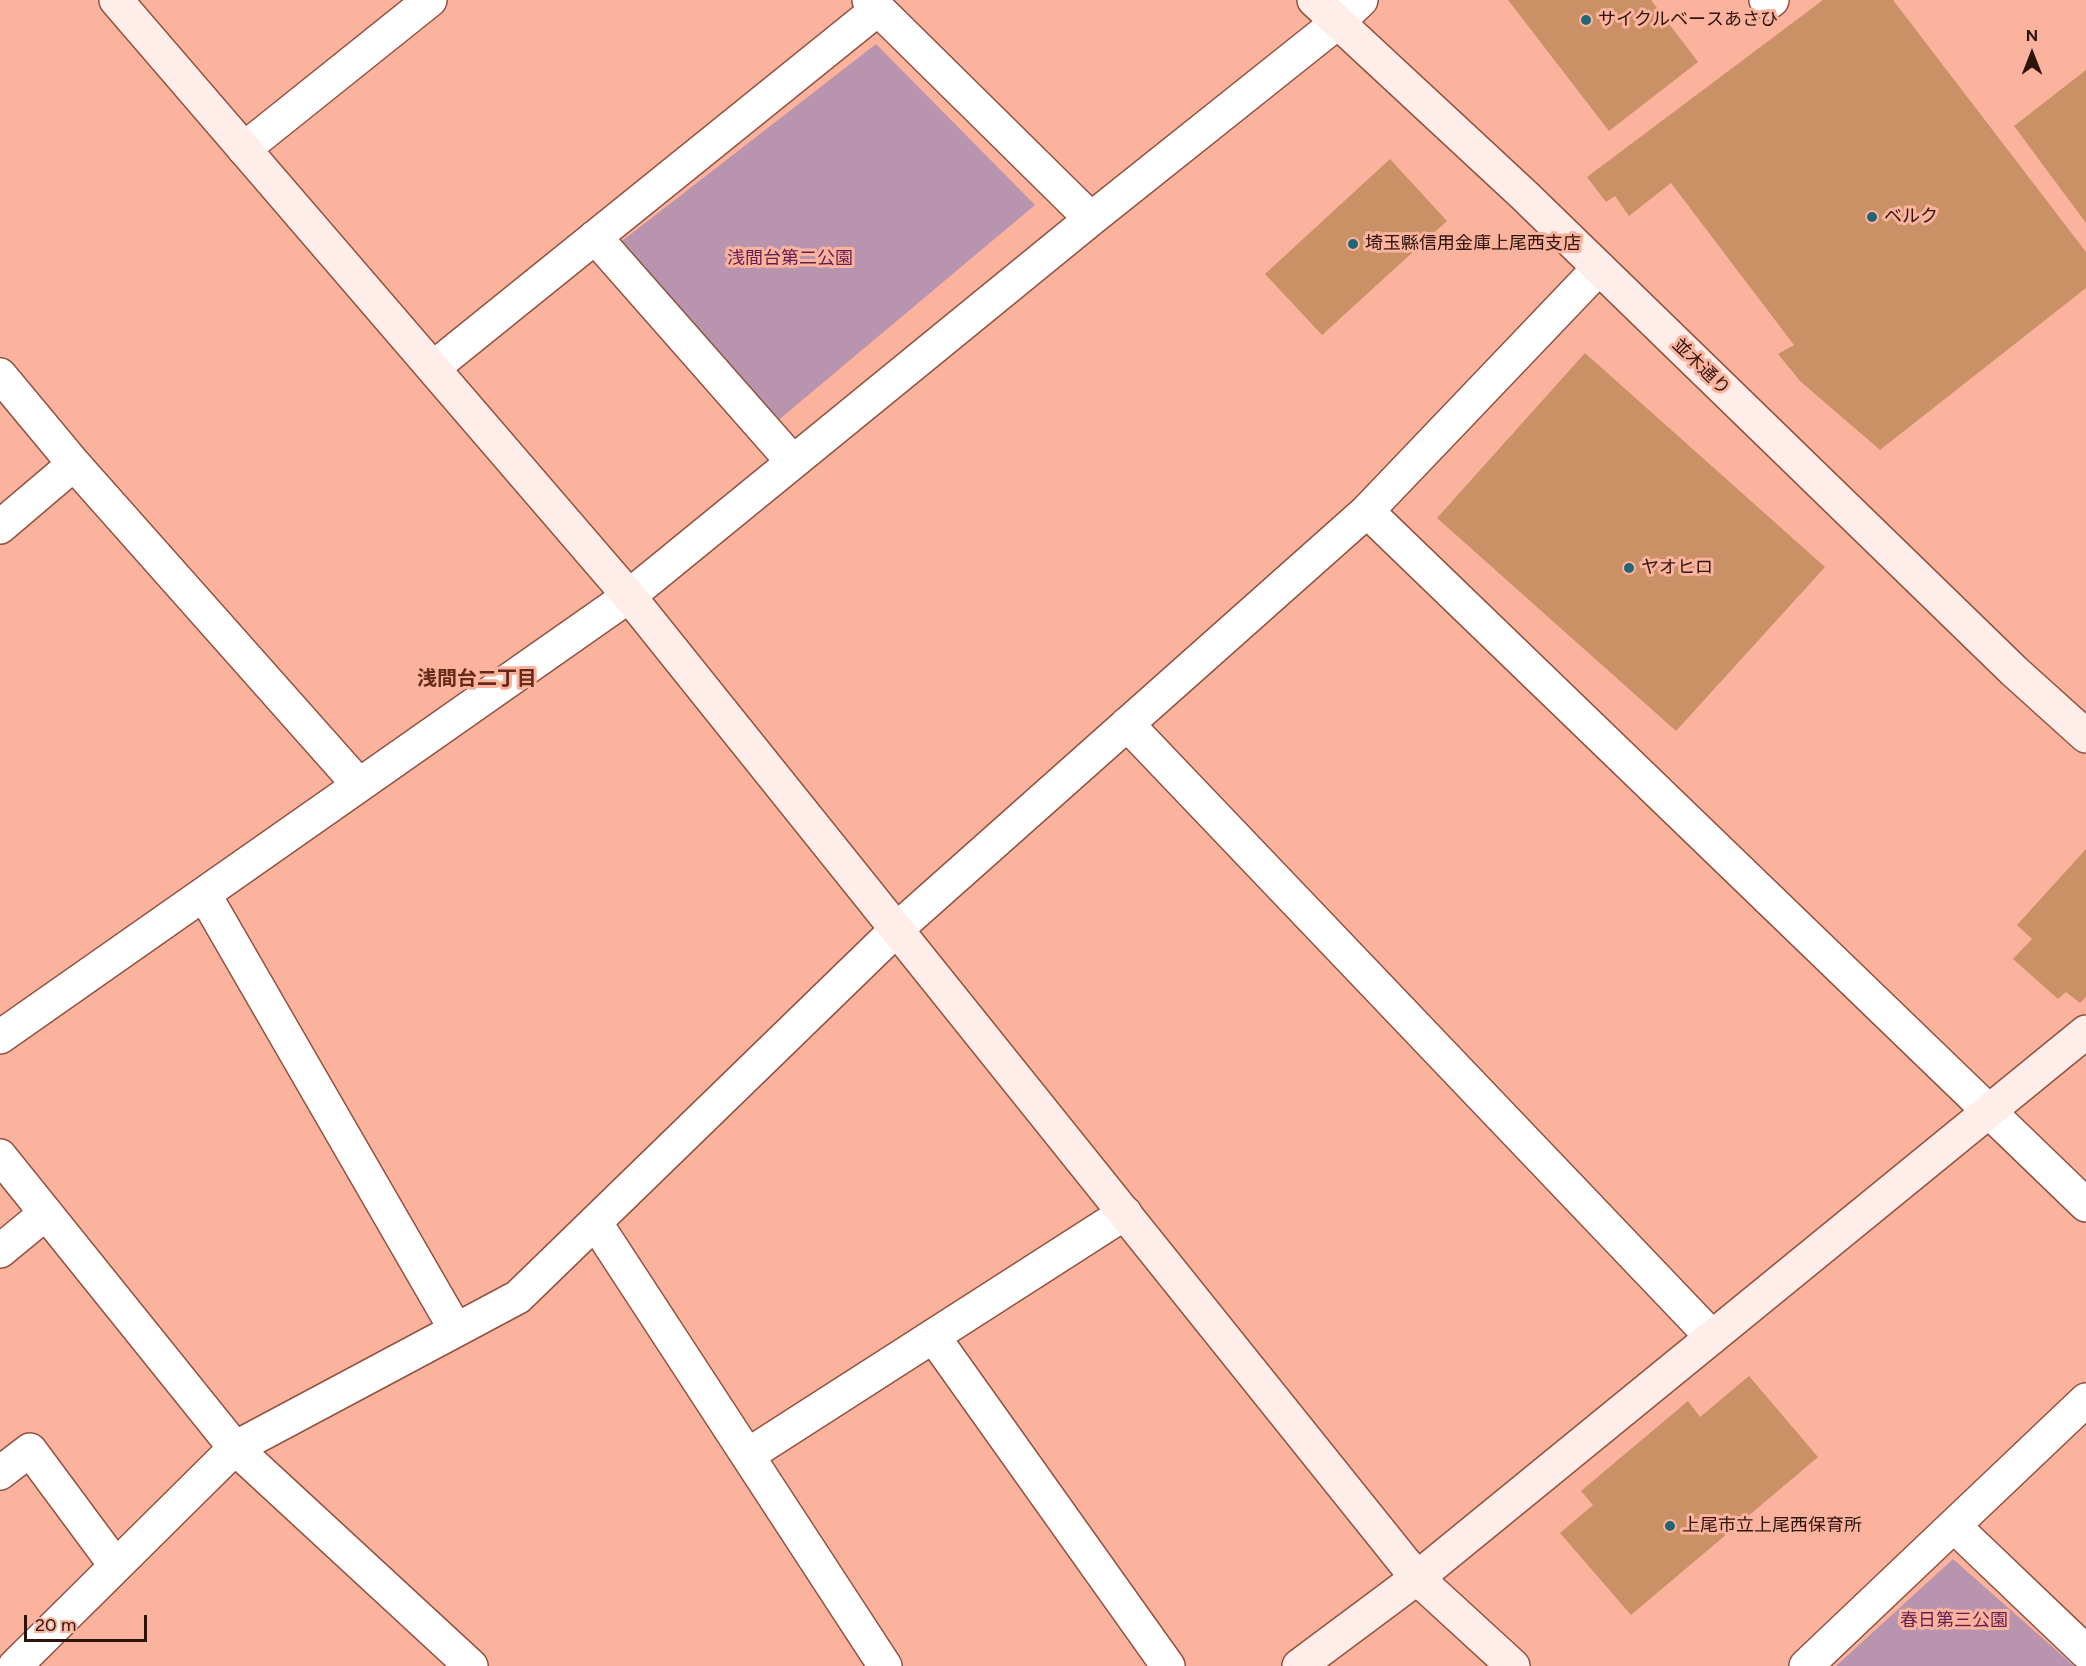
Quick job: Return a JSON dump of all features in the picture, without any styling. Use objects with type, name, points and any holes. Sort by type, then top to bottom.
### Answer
[{"type":"street","points":[[116,0],[629,596],[898,928],[1417,1578],[1513,1666]]},
{"type":"street","points":[[244,149],[430,0]]},
{"type":"street","name":"並木通り","points":[[1314,0],[1349,11],[1524,195],[2014,671],[2086,736]]},
{"type":"street","points":[[1766,0],[1768,3],[1772,0]]},
{"type":"street","points":[[433,368],[595,237],[873,4],[1091,219]]},
{"type":"street","points":[[0,1037],[629,596],[1349,11]]},
{"type":"street","points":[[595,237],[792,462]]},
{"type":"street","points":[[15,1666],[235,1448],[518,1297],[898,928],[1367,511],[1599,268]]},
{"type":"street","points":[[0,375],[74,464],[359,785]]},
{"type":"street","points":[[0,527],[74,464]]},
{"type":"street","points":[[1367,511],[2086,1205]]},
{"type":"street","points":[[1127,724],[1712,1337]]},
{"type":"street","points":[[204,894],[456,1330]]},
{"type":"street","points":[[1299,1666],[1417,1578],[2086,1032]]},
{"type":"street","points":[[0,1156],[235,1448],[471,1666]]},
{"type":"street","points":[[0,1251],[46,1213]]},
{"type":"street","points":[[748,1455],[1125,1213]]},
{"type":"street","points":[[596,1222],[885,1666]]},
{"type":"street","points":[[933,1336],[1168,1666]]},
{"type":"street","points":[[1806,1666],[2086,1400]]},
{"type":"street","points":[[0,1473],[30,1450],[116,1566]]},
{"type":"street","points":[[1954,1526],[2086,1652]]},
{"type":"green space","name":"浅間台第二公園","points":[[876,44],[1035,205],[775,423],[618,244]]},
{"type":"green space","name":"春日第三公園","points":[[1953,1559],[2074,1666],[1836,1666]]},
{"type":"building","points":[[1508,0],[1651,0],[1698,62],[1609,131]]},
{"type":"building","points":[[1823,0],[1893,0],[2086,252],[2086,288],[1880,450],[1800,381],[1778,354],[1794,345],[1671,183],[1629,216],[1615,196],[1606,202],[1587,177]]},
{"type":"building","points":[[2086,70],[2086,223],[2014,126]]},
{"type":"building","points":[[1390,159],[1447,221],[1322,335],[1265,274]]},
{"type":"building","points":[[1585,353],[1825,567],[1676,731],[1437,518]]},
{"type":"building","points":[[2086,849],[2086,997],[2080,1003],[2066,992],[2058,999],[2013,959],[2032,939],[2017,925]]},
{"type":"building","points":[[1749,1376],[1818,1457],[1631,1615],[1560,1533],[1593,1505],[1581,1491],[1688,1401],[1700,1417]]},
{"type":"place","name":"サイクルベースあさひ","points":[[1586,20]]},
{"type":"place","name":"ベルク","points":[[1872,217]]},
{"type":"place","name":"埼玉縣信用金庫上尾西支店","points":[[1353,244]]},
{"type":"place","name":"ヤオヒロ","points":[[1629,568]]},
{"type":"place","name":"上尾市立上尾西保育所","points":[[1670,1526]]},
{"type":"district","name":"浅間台二丁目","points":[[477,679]]}]
